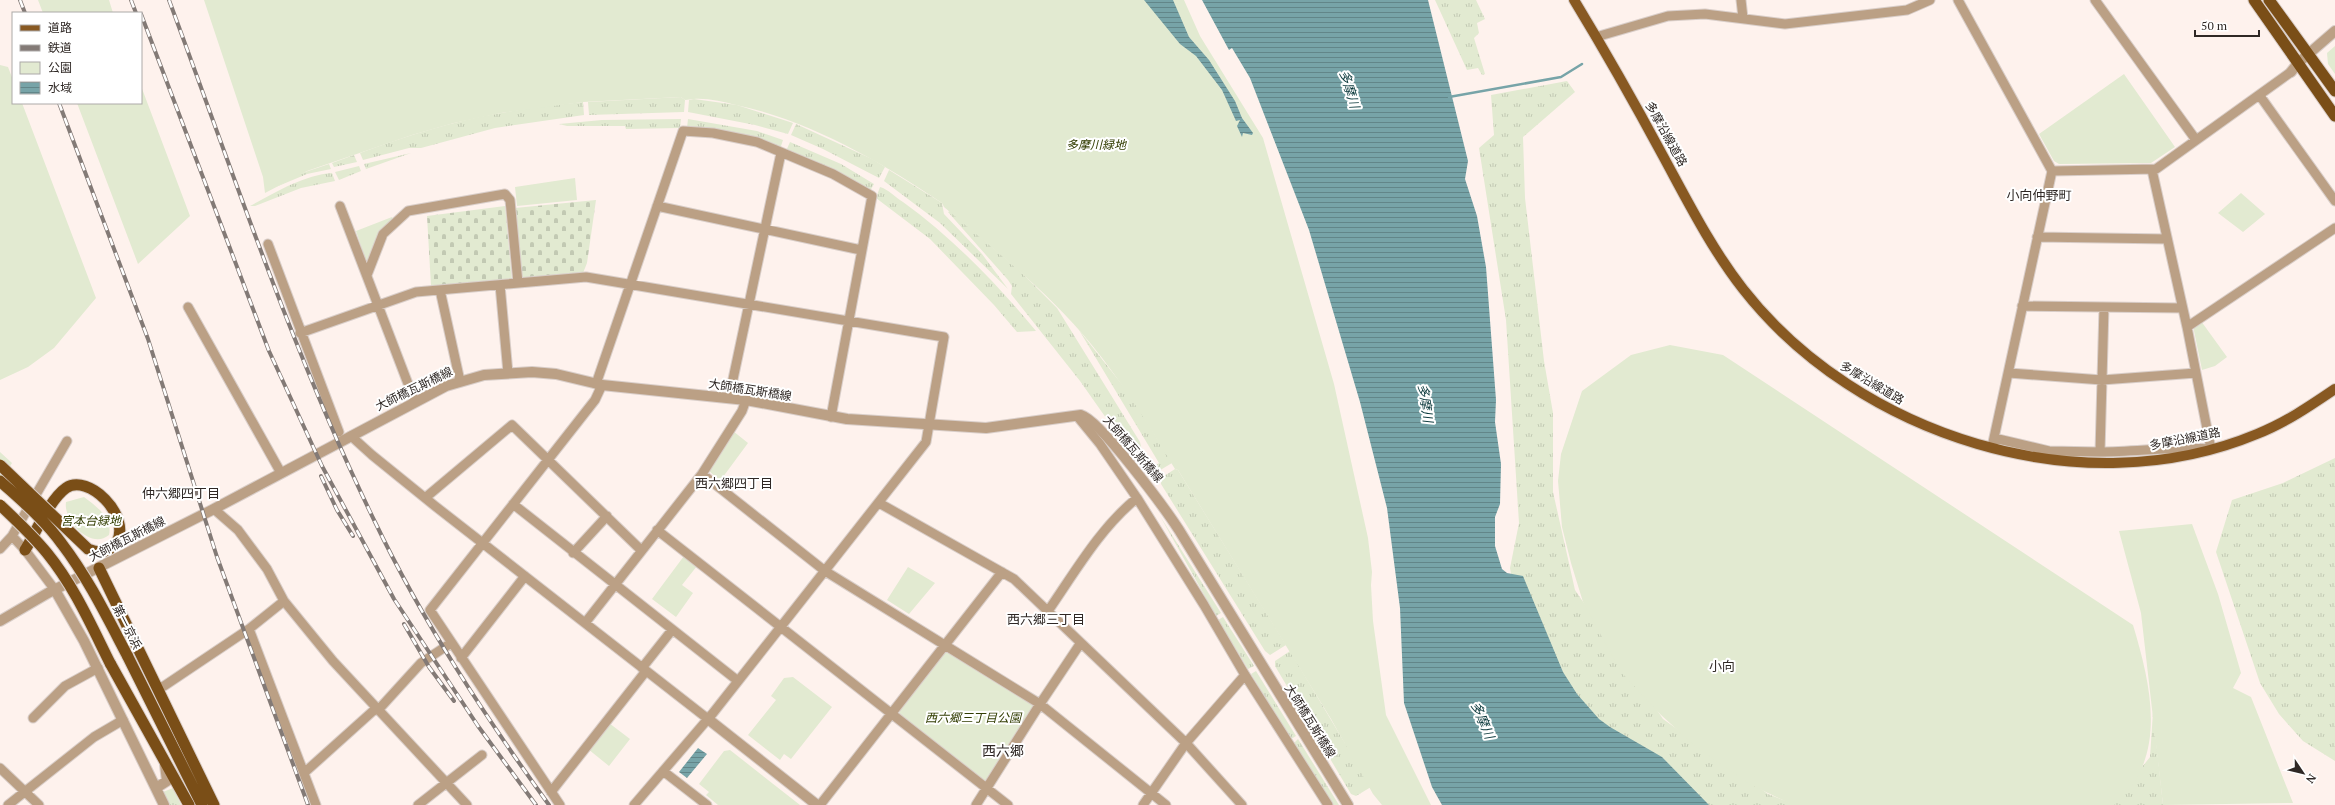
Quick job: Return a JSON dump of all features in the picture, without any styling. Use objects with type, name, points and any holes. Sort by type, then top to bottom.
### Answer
[{"type":"highway","points":[[2254,0],[2335,116]]},
{"type":"highway","points":[[2269,0],[2335,91]]},
{"type":"highway","points":[[0,465],[88,549],[104,552],[110,550],[117,542],[122,530],[115,510],[90,489],[76,485],[66,488],[56,500],[25,550]]},
{"type":"highway","name":"第一京浜","points":[[0,481],[44,521],[62,543],[99,602],[202,805]]},
{"type":"highway","points":[[0,505],[27,530],[59,570],[86,614],[110,663],[189,805]]},
{"type":"highway","points":[[99,568],[214,805]]},
{"type":"main road","name":"多摩沿線道路","points":[[1574,0],[1711,243],[1743,289],[1774,324],[1822,367],[1874,401],[1938,431],[1993,443],[2051,460],[2091,463],[2166,458],[2211,449],[2242,440],[2274,426],[2335,389]]},
{"type":"street","points":[[1741,0],[1743,18]]},
{"type":"street","points":[[1596,37],[1668,16],[1705,14],[1743,18],[1774,24],[1814,22],[1907,10],[1930,0]]},
{"type":"street","points":[[1958,0],[2052,171],[1993,443],[2049,451],[2142,452],[2191,447],[2211,449],[2187,327],[2152,170]]},
{"type":"street","points":[[2095,0],[2196,140]]},
{"type":"street","points":[[2311,57],[2335,31]]},
{"type":"street","points":[[2052,171],[2152,170],[2260,96],[2335,40]]},
{"type":"street","points":[[2260,96],[2335,201]]},
{"type":"street","points":[[560,805],[430,610],[600,392],[599,384],[630,285],[683,131],[712,133],[748,140],[833,174],[872,196],[831,417]]},
{"type":"street","points":[[729,398],[781,153]]},
{"type":"street","points":[[367,275],[383,234],[408,211],[505,194],[510,200],[518,283]]},
{"type":"street","points":[[340,206],[415,402]]},
{"type":"street","points":[[657,206],[861,250]]},
{"type":"street","points":[[2187,327],[2335,228]]},
{"type":"street","points":[[2037,238],[2167,239]]},
{"type":"street","points":[[268,244],[300,333],[339,432]]},
{"type":"street","points":[[300,333],[416,292],[586,277],[749,303],[944,337],[926,442],[738,682],[634,805]]},
{"type":"street","points":[[500,285],[508,373]]},
{"type":"street","points":[[440,290],[460,380]]},
{"type":"street","points":[[2022,306],[2182,308]]},
{"type":"street","points":[[188,307],[281,472]]},
{"type":"street","points":[[2100,452],[2104,307]]},
{"type":"street","name":"大師橋瓦斯橋線","points":[[0,622],[54,590],[214,509],[415,402],[460,380],[484,375],[544,373],[599,384],[746,400],[831,417],[986,428],[1077,416],[1088,418],[1152,490],[1179,530],[1348,805]]},
{"type":"street","points":[[2009,373],[2102,380],[2196,373]]},
{"type":"street","points":[[585,623],[702,474],[742,411],[746,400]]},
{"type":"street","points":[[1077,416],[1100,444],[1137,498],[1204,605],[1245,675],[1328,805]]},
{"type":"street","points":[[425,498],[512,425],[642,550]]},
{"type":"street","points":[[351,436],[425,498],[818,805],[892,715],[1002,572]]},
{"type":"street","points":[[0,549],[12,536],[67,441]]},
{"type":"street","points":[[702,474],[825,571],[1040,704],[1150,794],[1166,805]]},
{"type":"street","points":[[1048,611],[1120,512],[1137,498]]},
{"type":"street","points":[[879,503],[1014,579],[1080,644],[1186,743],[1242,805]]},
{"type":"street","points":[[513,504],[573,553],[738,682]]},
{"type":"street","points":[[214,509],[238,530],[267,569],[284,601],[333,662],[467,805]]},
{"type":"street","points":[[573,553],[607,516]]},
{"type":"street","points":[[657,530],[1008,805]]},
{"type":"street","points":[[12,536],[25,550],[54,590],[98,668],[164,805]]},
{"type":"street","points":[[461,658],[526,576]]},
{"type":"street","points":[[158,688],[164,686],[249,629],[284,601]]},
{"type":"street","points":[[249,629],[316,805]]},
{"type":"street","points":[[550,792],[672,630]]},
{"type":"street","points":[[304,773],[377,710],[421,663],[451,643]]},
{"type":"street","points":[[976,805],[1080,644]]},
{"type":"street","points":[[33,718],[65,686],[98,668]]},
{"type":"street","points":[[1143,805],[1186,743],[1245,675]]},
{"type":"street","points":[[8,805],[94,737],[123,720]]},
{"type":"street","points":[[418,805],[482,755]]},
{"type":"street","points":[[156,788],[167,781],[168,772],[164,759]]},
{"type":"street","points":[[0,768],[26,791],[39,805]]},
{"type":"street","points":[[663,771],[706,805]]},
{"type":"green space","points":[[38,0],[109,0],[113,12],[43,12]]},
{"type":"green space","name":"多摩川緑地","points":[[204,0],[1184,0],[1200,36],[1263,138],[1334,384],[1368,538],[1372,572],[1371,585],[1373,621],[1386,715],[1431,805],[1382,805],[1373,794],[1331,719],[1178,470],[1175,469],[1114,374],[1091,344],[1039,289],[944,207],[942,203],[894,172],[844,144],[790,121],[763,112],[715,100],[685,100],[681,97],[583,102],[501,113],[454,123],[412,135],[307,171],[265,193],[263,177]]},
{"type":"green space","points":[[1435,0],[1476,0],[1485,19],[1477,23],[1479,33],[1474,38],[1485,74],[1482,75],[1478,68],[1467,70]]},
{"type":"green space","points":[[2335,46],[2335,74],[2328,64],[2327,53]]},
{"type":"green space","points":[[0,65],[8,67],[12,77],[12,104],[22,104],[96,298],[54,348],[28,367],[0,380]]},
{"type":"green space","points":[[2124,74],[2175,147],[2151,163],[2059,164],[2054,161],[2039,134]]},
{"type":"green space","points":[[1567,81],[1575,92],[1523,137],[1525,198],[1544,361],[1553,413],[1553,492],[1575,590],[1663,719],[1768,794],[1796,805],[1607,805],[1522,637],[1510,568],[1519,523],[1506,320],[1479,148],[1494,135],[1491,95]]},
{"type":"green space","points":[[142,89],[190,216],[138,264],[77,104],[142,104]]},
{"type":"green space","points":[[681,97],[685,100],[684,112],[589,115],[588,102]]},
{"type":"green space","points":[[694,99],[737,105],[793,123],[788,134],[755,125],[688,112],[689,100]]},
{"type":"green space","points":[[583,102],[584,115],[495,128],[421,148],[409,148],[363,160],[360,153],[412,135],[465,120],[521,110]]},
{"type":"green space","points":[[681,119],[680,128],[626,129],[625,126],[567,126],[559,124],[602,120]]},
{"type":"green space","points":[[688,119],[757,131],[783,140],[780,149],[687,128]]},
{"type":"green space","points":[[796,124],[872,159],[885,167],[879,178],[823,149],[791,135]]},
{"type":"green space","points":[[790,142],[841,164],[874,184],[870,191],[786,151]]},
{"type":"green space","points":[[411,153],[366,169],[364,164]]},
{"type":"green space","points":[[354,155],[357,162],[334,167],[332,163]]},
{"type":"green space","points":[[329,164],[331,169],[307,174],[276,187],[299,174]]},
{"type":"green space","points":[[359,166],[361,171],[339,180],[335,172]]},
{"type":"green space","points":[[889,170],[942,203],[944,214],[982,254],[1008,289],[940,223],[884,181]]},
{"type":"green space","points":[[332,173],[335,181],[301,188],[255,206],[250,206],[279,190],[300,181],[321,174]]},
{"type":"green space","points":[[575,178],[577,200],[517,206],[515,187]]},
{"type":"green space","points":[[880,187],[921,216],[957,246],[1006,296],[1036,331],[1017,332],[994,305],[930,239],[876,198]]},
{"type":"green space","points":[[2241,193],[2265,214],[2243,232],[2218,213]]},
{"type":"green space","points":[[596,200],[587,263],[583,273],[521,279],[515,208]]},
{"type":"green space","points":[[505,206],[512,280],[431,286],[427,216]]},
{"type":"green space","points":[[950,211],[1019,270],[1057,308],[1140,442],[1142,451],[1139,453],[1136,448],[1130,452],[1080,381],[1011,294],[1012,286],[1008,280],[948,212]]},
{"type":"green space","points":[[392,217],[393,219],[367,264],[356,231]]},
{"type":"green space","points":[[2201,321],[2227,357],[2215,366],[2202,370],[2193,326]]},
{"type":"green space","points":[[1079,330],[1131,396],[1172,463],[1157,472],[1149,470],[1159,463]]},
{"type":"green space","name":"小向","points":[[1670,345],[1723,355],[2133,625],[2140,648],[2149,696],[2151,720],[2149,744],[2143,766],[2131,787],[2114,805],[1793,805],[1751,785],[1695,746],[1660,714],[1623,674],[1583,602],[1562,527],[1558,481],[1561,454],[1582,391],[1631,355]]},
{"type":"green space","points":[[733,431],[748,443],[720,481],[708,470]]},
{"type":"green space","points":[[0,452],[12,463],[0,483]]},
{"type":"green space","points":[[2335,458],[2335,761],[2303,741],[2279,714],[2260,683],[2216,552],[2232,500],[2283,483]]},
{"type":"green space","points":[[1175,469],[1178,470],[1286,645],[1270,655],[1265,651],[1161,484],[1161,478]]},
{"type":"green space","name":"宮本台緑地","points":[[84,497],[98,508],[106,518],[110,529],[109,535],[102,539],[94,539],[87,536],[74,525],[69,517],[66,509],[66,502]]},
{"type":"green space","points":[[1160,516],[1221,613],[1216,616]]},
{"type":"green space","points":[[2192,524],[2218,594],[2241,673],[2233,688],[2251,697],[2293,803],[2163,805],[2141,613],[2119,531]]},
{"type":"green space","points":[[684,556],[697,566],[682,585],[693,593],[676,617],[652,599]]},
{"type":"green space","points":[[908,567],[935,583],[909,614],[887,600]]},
{"type":"green space","points":[[1223,617],[1254,666],[1248,669],[1218,620]]},
{"type":"green space","points":[[1290,651],[1371,787],[1356,796],[1351,794],[1275,666],[1275,661]]},
{"type":"green space","name":"西六郷三丁目公園","points":[[949,652],[1032,703],[1033,708],[987,781],[983,782],[899,714],[900,709],[945,653]]},
{"type":"green space","points":[[1256,671],[1296,736],[1291,739],[1251,674]]},
{"type":"green space","points":[[793,677],[832,707],[791,759],[784,754],[780,760],[748,735],[776,700],[771,696],[784,678]]},
{"type":"green space","points":[[2153,712],[2163,805],[2112,805],[2150,757]]},
{"type":"green space","points":[[609,723],[630,739],[609,766],[588,749]]},
{"type":"green space","points":[[1298,739],[1339,805],[1333,805],[1294,743]]},
{"type":"green space","points":[[730,750],[800,805],[718,805],[706,795],[709,792],[699,784],[724,751]]},
{"type":"green space","points":[[173,788],[181,805],[169,805],[163,792]]},
{"type":"water","points":[[1144,0],[1173,0],[1189,37],[1209,60],[1235,101],[1242,118],[1253,133],[1252,135],[1243,133],[1242,137],[1237,126],[1240,120],[1236,121],[1222,90],[1196,56],[1180,44]]},
{"type":"water","name":"多摩川","points":[[1202,0],[1428,0],[1468,161],[1465,179],[1477,216],[1486,267],[1496,400],[1495,422],[1501,464],[1500,504],[1495,517],[1495,546],[1502,569],[1507,573],[1523,576],[1563,672],[1577,694],[1599,719],[1662,757],[1709,805],[1442,805],[1432,787],[1404,703],[1400,608],[1387,508],[1360,402],[1309,230],[1250,78],[1232,48],[1229,50]]},
{"type":"water","points":[[698,748],[707,754],[687,778],[679,772]]},
{"type":"waterway","points":[[1449,97],[1561,77],[1582,64]]},
{"type":"railway","points":[[20,0],[25,12]]},
{"type":"railway","points":[[131,0],[136,12]]},
{"type":"railway","points":[[169,0],[266,264],[317,394],[345,459],[413,596],[434,632],[501,737],[549,805]]},
{"type":"railway","points":[[142,17],[269,351],[322,466],[394,599],[478,726],[536,805]]},
{"type":"railway","points":[[59,104],[148,339],[217,557],[308,805]]},
{"type":"railway","points":[[321,476],[337,510],[353,536]]},
{"type":"railway","points":[[404,624],[429,667],[454,701]]},
{"type":"district","name":"小向仲野町","points":[[2039,195]]},
{"type":"district","name":"西六郷四丁目","points":[[734,483]]},
{"type":"district","name":"仲六郷四丁目","points":[[181,493]]},
{"type":"district","name":"西六郷三丁目","points":[[1046,619]]},
{"type":"district","name":"小向","points":[[1722,666]]},
{"type":"district","name":"西六郷","points":[[1003,751]]}]
